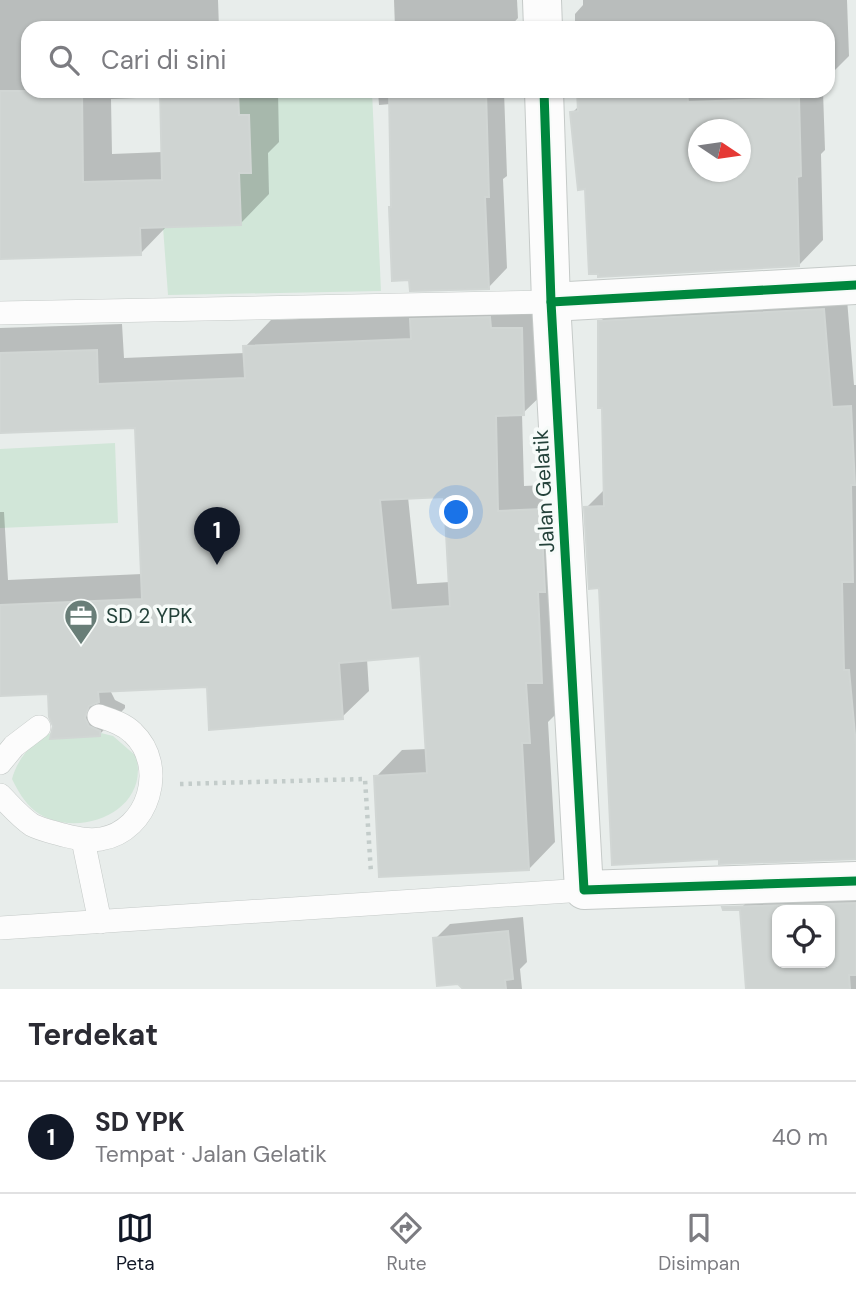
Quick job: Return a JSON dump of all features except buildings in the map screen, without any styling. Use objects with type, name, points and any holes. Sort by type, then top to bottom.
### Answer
[{"type":"street","points":[[542,0],[543,21]]},
{"type":"street","name":"Jalan Gelatik","points":[[544,98],[551,302],[584,890]]},
{"type":"street","points":[[551,302],[856,285]]},
{"type":"street","points":[[584,890],[856,881]]},
{"type":"lane","points":[[0,313],[551,302]]},
{"type":"lane","points":[[0,796],[33,825],[83,840],[102,839],[135,820],[146,804],[151,785],[151,766],[144,748],[133,733],[117,722],[99,716]]},
{"type":"lane","points":[[0,763],[14,746],[39,727]]},
{"type":"lane","points":[[83,840],[100,922]]},
{"type":"lane","points":[[0,928],[584,890]]},
{"type":"path","points":[[151,785],[365,779],[372,881],[401,902]]},
{"type":"green space","points":[[238,98],[372,98],[381,291],[168,295],[163,227],[241,225],[239,173],[251,172],[249,115],[239,115]]},
{"type":"green space","points":[[115,443],[118,523],[0,528],[0,449]]},
{"type":"green space","points":[[57,731],[93,731],[113,736],[136,756],[138,776],[132,793],[121,806],[106,816],[88,822],[70,823],[51,820],[28,804],[12,779],[15,771],[28,749]]},
{"type":"cycle path","points":[[544,98],[551,302],[584,890],[856,881]]},
{"type":"cycle path","points":[[551,302],[856,285]]},
{"type":"place","name":"SD YPK","points":[[217,565]]},
{"type":"place","name":"SD 2 YPK","points":[[81,646]]}]
